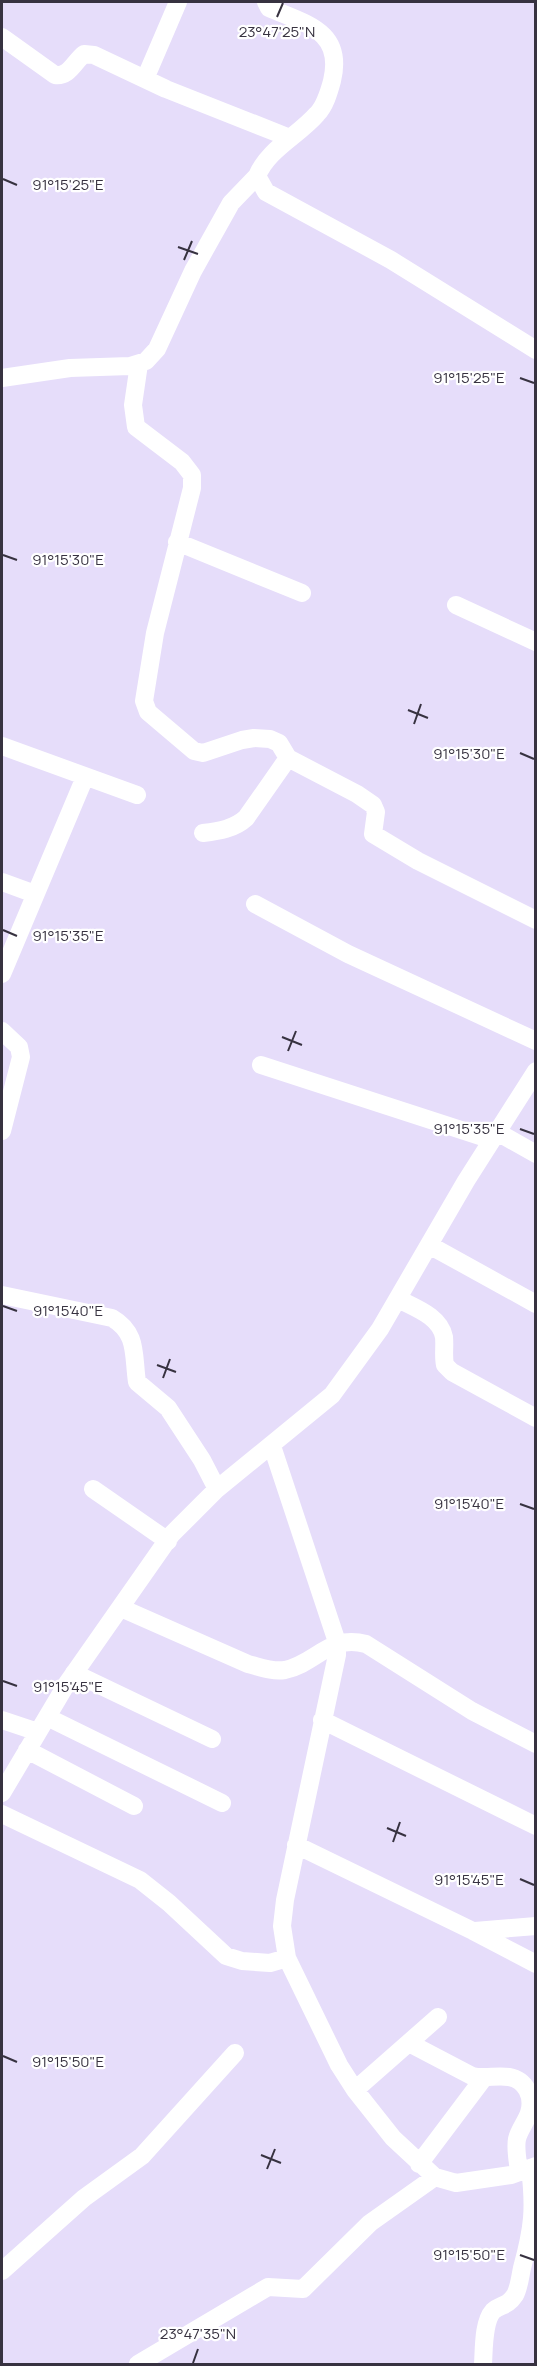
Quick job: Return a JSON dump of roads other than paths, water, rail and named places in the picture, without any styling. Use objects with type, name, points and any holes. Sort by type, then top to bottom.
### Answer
[{"type":"street","points":[[145,80],[178,2]]},
{"type":"street","points":[[2,378],[70,368],[139,364],[146,361],[157,349],[193,271],[231,203],[257,176],[263,163],[319,113],[329,92],[336,66],[333,47],[324,34],[269,8],[266,2]]},
{"type":"street","points":[[2,37],[55,75],[67,74],[84,54],[93,56],[145,80],[290,138]]},
{"type":"street","points":[[257,176],[266,192],[391,260],[536,350]]},
{"type":"street","points":[[139,364],[133,405],[136,427],[182,462],[192,475],[192,488],[155,633],[144,701],[148,712],[194,751],[203,753],[254,738],[270,739],[279,743],[288,758],[357,794],[373,806],[376,812],[373,834],[536,920]]},
{"type":"street","points":[[177,542],[302,593]]},
{"type":"street","points":[[456,605],[536,642]]},
{"type":"street","points":[[2,746],[137,795]]},
{"type":"street","points":[[203,833],[221,831],[239,824],[246,818],[288,758]]},
{"type":"street","points":[[2,974],[85,777]]},
{"type":"street","points":[[2,882],[36,894]]},
{"type":"street","points":[[255,904],[348,954],[536,1041]]},
{"type":"street","points":[[2,1031],[19,1047],[21,1057],[2,1131]]},
{"type":"street","points":[[261,1065],[494,1136],[536,1154]]},
{"type":"street","points":[[2,1791],[75,1674],[168,1541],[195,1509],[217,1489],[332,1395],[381,1329],[494,1136],[536,1071]]},
{"type":"street","points":[[429,1245],[536,1304]]},
{"type":"street","points":[[2,1295],[112,1318],[124,1325],[133,1342],[137,1382],[168,1408],[202,1460],[217,1489]]},
{"type":"street","points":[[398,1299],[431,1317],[441,1327],[445,1365],[452,1372],[536,1418]]},
{"type":"street","points":[[272,1446],[337,1642],[337,1655],[296,1845],[282,1926],[287,1958],[339,2065],[355,2090],[393,2138],[419,2164],[435,2177],[456,2183],[528,2168]]},
{"type":"street","points":[[93,1490],[168,1541]]},
{"type":"street","points":[[120,1608],[248,1664],[270,1670],[285,1670],[325,1651],[337,1642],[354,1641],[366,1644],[472,1711],[536,1744]]},
{"type":"street","points":[[75,1674],[212,1739]]},
{"type":"street","points":[[2,1720],[43,1725],[222,1803]]},
{"type":"street","points":[[322,1720],[536,1826]]},
{"type":"street","points":[[27,1750],[134,1806]]},
{"type":"street","points":[[2,1814],[140,1880],[169,1903],[226,1956],[242,1961],[270,1963],[287,1958]]},
{"type":"street","points":[[296,1845],[536,1964]]},
{"type":"street","points":[[473,1931],[536,1926]]},
{"type":"street","points":[[355,2090],[438,2017]]},
{"type":"street","points":[[409,2043],[472,2076],[483,2079],[497,2076],[511,2077],[522,2081],[527,2087],[529,2113],[517,2137],[528,2168],[534,2212],[516,2293],[506,2305],[496,2308],[488,2317],[483,2364]]},
{"type":"street","points":[[2,2271],[84,2198],[142,2156],[235,2053]]},
{"type":"street","points":[[419,2164],[483,2079]]},
{"type":"street","points":[[138,2364],[268,2287],[303,2289],[370,2223],[435,2177]]}]
